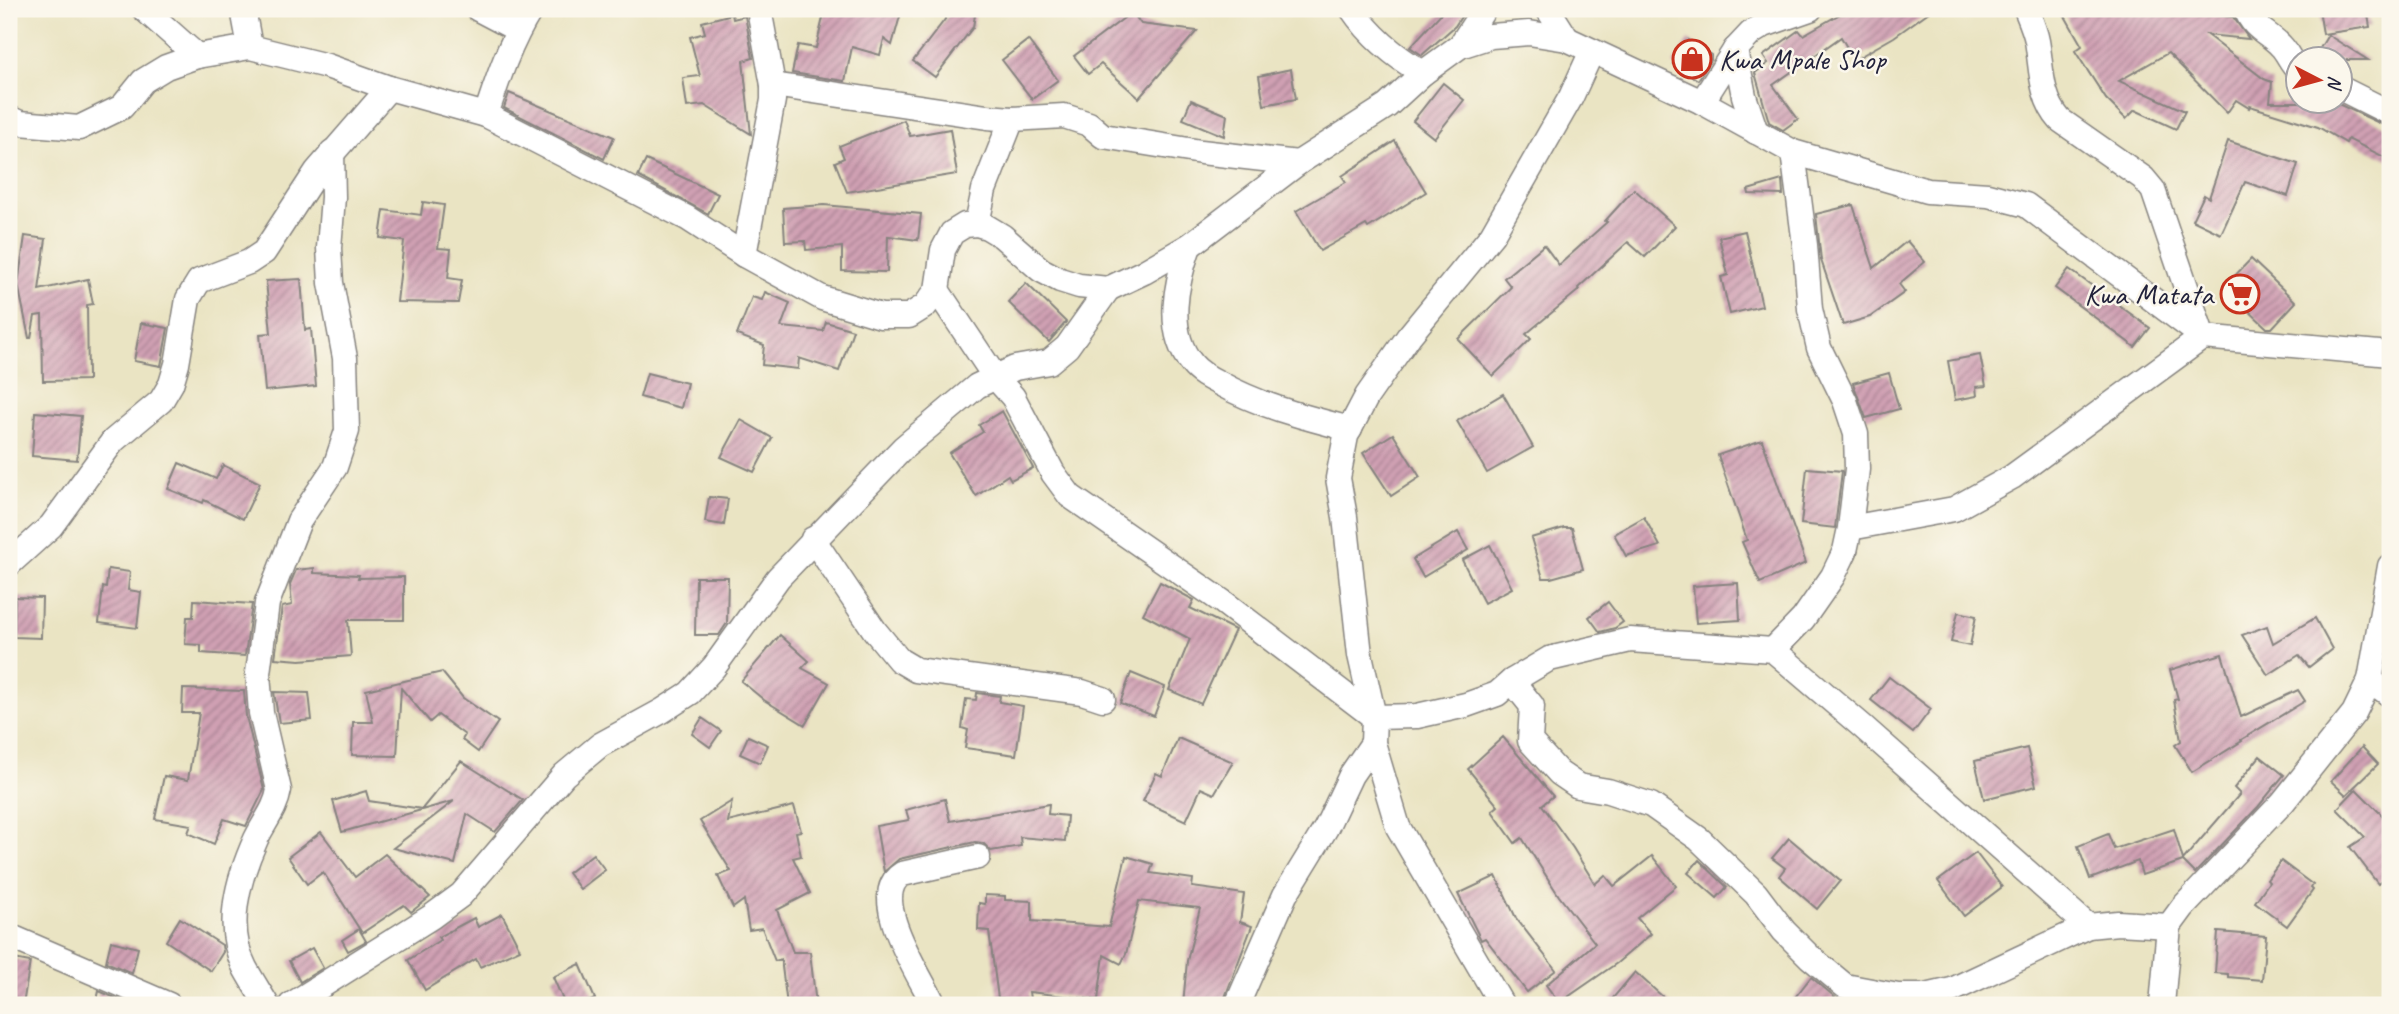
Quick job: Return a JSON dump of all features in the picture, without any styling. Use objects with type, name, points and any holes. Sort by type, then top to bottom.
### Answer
[{"type":"street","points":[[145,9],[197,56]]},
{"type":"street","points":[[243,9],[250,47]]},
{"type":"street","points":[[478,9],[524,19],[499,72],[486,115]]},
{"type":"street","points":[[744,255],[773,100],[773,85],[759,9]]},
{"type":"street","points":[[1352,9],[1380,43],[1402,61],[1423,73]]},
{"type":"street","points":[[1460,46],[1484,9]]},
{"type":"street","points":[[1548,9],[1567,39]]},
{"type":"street","points":[[1702,102],[1735,50],[1751,33],[1764,25],[1810,9]]},
{"type":"street","points":[[2026,9],[2036,38],[2043,89],[2051,110],[2060,120],[2143,178],[2153,190],[2203,337]]},
{"type":"street","points":[[2246,9],[2264,34],[2284,51]]},
{"type":"street","points":[[291,1005],[408,932],[461,895],[564,775],[600,745],[690,693],[714,667],[778,578],[813,539],[903,448],[976,386],[1014,368],[1049,362],[1067,347],[1108,289],[1189,246],[1298,163],[1387,106],[1423,73],[1460,46],[1491,36],[1529,33],[1567,39],[1702,102],[1793,152],[1927,191],[1988,195],[2026,205],[2203,337],[2390,354]]},
{"type":"street","points":[[9,118],[20,123],[79,128],[122,107],[143,81],[166,67],[197,56],[250,47],[327,66],[389,88],[486,115],[687,218],[744,255],[822,298],[881,316],[909,316],[925,306],[937,290],[943,250],[951,233],[965,225],[977,224],[1002,236],[1041,270],[1060,279],[1079,286],[1108,289]]},
{"type":"street","points":[[1735,50],[1744,96],[1756,132]]},
{"type":"street","points":[[1502,1005],[1398,827],[1373,743],[1374,717],[1360,655],[1345,517],[1338,478],[1346,436],[1367,396],[1409,336],[1492,235],[1571,97],[1592,51]]},
{"type":"street","points":[[773,85],[1012,119],[1064,116],[1089,124],[1103,136],[1201,152],[1298,163]]},
{"type":"street","points":[[9,564],[51,526],[113,442],[161,401],[171,384],[177,364],[188,299],[199,281],[249,262],[264,252],[317,171],[389,88]]},
{"type":"street","points":[[2354,95],[2390,113]]},
{"type":"street","points":[[977,224],[984,190],[1012,119]]},
{"type":"street","points":[[268,1005],[244,967],[236,940],[233,915],[256,839],[277,802],[279,790],[261,713],[258,673],[267,603],[299,521],[335,467],[347,431],[345,358],[331,283],[329,247],[333,197],[332,152]]},
{"type":"street","points":[[1773,650],[1791,633],[1833,576],[1845,551],[1857,469],[1856,434],[1845,401],[1819,348],[1810,309],[1793,152]]},
{"type":"street","points":[[1189,246],[1178,276],[1175,311],[1183,349],[1193,365],[1203,374],[1258,403],[1284,413],[1350,429]]},
{"type":"street","points":[[937,290],[995,377],[1013,397],[1053,473],[1070,496],[1223,602],[1374,717],[1417,716],[1466,705],[1497,694],[1549,659],[1630,640],[1773,650],[2088,926]]},
{"type":"street","points":[[1850,528],[1954,509],[2018,473],[2203,337]]},
{"type":"street","points":[[813,539],[875,631],[899,660],[916,670],[1082,692],[1103,699]]},
{"type":"street","points":[[2162,1005],[2169,926],[2183,907],[2291,792],[2354,713],[2370,680],[2390,566]]},
{"type":"street","points":[[2370,680],[2390,695]]},
{"type":"street","points":[[1513,681],[1532,706],[1531,741],[1559,773],[1578,786],[1651,805],[1671,818],[1723,862],[1756,894],[1784,931],[1845,986],[1898,996],[1926,996],[1952,990],[2088,926],[2118,923],[2169,926]]},
{"type":"street","points":[[1237,1005],[1285,895],[1326,828],[1351,775],[1373,743]]},
{"type":"street","points":[[934,1005],[893,922],[888,897],[890,887],[894,878],[902,874],[978,857]]},
{"type":"street","points":[[9,938],[169,1005]]},
{"type":"building","points":[[825,9],[902,9],[892,45],[884,39],[880,55],[852,47],[845,81],[792,73],[798,45],[816,48]]},
{"type":"building","points":[[953,9],[976,9],[973,27],[935,77],[913,61]]},
{"type":"building","points":[[1445,9],[1466,9],[1455,26],[1422,55],[1410,47]]},
{"type":"building","points":[[1849,9],[1933,9],[1894,37],[1854,60],[1841,37],[1773,85],[1798,119],[1783,130],[1769,122],[1755,73],[1768,63],[1763,56],[1799,30],[1803,35]]},
{"type":"building","points":[[2061,9],[2213,9],[2217,15],[2233,17],[2249,39],[2207,35],[2264,79],[2272,82],[2270,102],[2284,102],[2284,116],[2354,116],[2354,111],[2390,128],[2390,160],[2348,139],[2346,143],[2318,127],[2250,106],[2249,108],[2236,100],[2227,113],[2168,53],[2119,81],[2185,111],[2176,129],[2135,110],[2126,119],[2106,99],[2075,51],[2082,46]]},
{"type":"building","points":[[2319,9],[2367,9],[2370,27],[2323,34]]},
{"type":"building","points":[[1132,12],[1141,24],[1197,31],[1139,98],[1101,64],[1088,74],[1074,56]]},
{"type":"building","points":[[732,14],[733,19],[745,16],[753,58],[743,61],[751,134],[704,105],[687,107],[683,78],[700,76],[690,37],[705,33],[702,22]]},
{"type":"building","points":[[2328,35],[2346,46],[2321,46]]},
{"type":"building","points":[[1028,40],[1058,80],[1032,99],[1002,60]]},
{"type":"building","points":[[1688,40],[1711,55],[1711,60],[1698,80],[1673,64]]},
{"type":"building","points":[[2354,51],[2368,60],[2354,60]]},
{"type":"building","points":[[1291,69],[1296,99],[1264,105],[1259,76]]},
{"type":"building","points":[[1443,83],[1464,100],[1434,138],[1413,121]]},
{"type":"building","points":[[509,93],[614,137],[604,159],[504,108]]},
{"type":"building","points":[[1191,100],[1227,115],[1224,136],[1183,119]]},
{"type":"building","points":[[904,120],[910,136],[950,129],[957,174],[847,192],[835,162],[844,158],[839,146]]},
{"type":"building","points":[[1395,141],[1426,192],[1368,228],[1366,225],[1320,251],[1296,211],[1346,182],[1342,176]]},
{"type":"building","points":[[2228,141],[2298,164],[2288,196],[2245,182],[2221,234],[2192,220],[2204,195],[2209,198]]},
{"type":"building","points":[[646,160],[718,194],[708,214],[638,176]]},
{"type":"building","points":[[1782,180],[1783,195],[1749,194],[1748,190]]},
{"type":"building","points":[[1634,189],[1675,226],[1645,257],[1628,242],[1578,288],[1579,290],[1526,334],[1531,339],[1493,376],[1458,339],[1511,287],[1504,278],[1544,245],[1559,265],[1607,222],[1605,221]]},
{"type":"building","points":[[423,202],[444,205],[438,248],[451,249],[448,278],[462,280],[458,303],[397,302],[404,241],[380,238],[384,210],[421,215]]},
{"type":"building","points":[[824,205],[921,214],[918,240],[888,236],[887,272],[842,271],[842,247],[806,250],[805,241],[785,242],[783,208]]},
{"type":"building","points":[[1853,205],[1874,268],[1907,241],[1925,262],[1899,284],[1905,292],[1870,317],[1843,325],[1821,260],[1816,214]]},
{"type":"building","points":[[1745,231],[1762,306],[1730,314],[1721,277],[1728,275],[1719,237]]},
{"type":"building","points":[[25,236],[46,239],[39,290],[88,279],[93,304],[87,305],[88,380],[43,381],[42,315],[35,316],[29,338],[18,284]]},
{"type":"building","points":[[2251,259],[2296,302],[2272,328],[2267,328],[2224,287]]},
{"type":"building","points":[[2069,269],[2150,328],[2135,347],[2055,288]]},
{"type":"building","points":[[301,279],[305,330],[311,329],[316,386],[265,391],[260,334],[271,333],[266,281]]},
{"type":"building","points":[[1026,283],[1066,322],[1049,342],[1008,302]]},
{"type":"building","points":[[765,292],[790,303],[781,327],[823,331],[826,322],[853,330],[839,371],[799,358],[798,369],[762,365],[764,345],[737,335],[752,297],[762,300]]},
{"type":"building","points":[[141,323],[168,328],[161,366],[134,361]]},
{"type":"building","points":[[1980,355],[1986,386],[1976,387],[1977,396],[1955,400],[1948,361]]},
{"type":"building","points":[[647,373],[687,383],[681,408],[640,397]]},
{"type":"building","points":[[1889,373],[1899,409],[1866,418],[1853,383]]},
{"type":"building","points":[[1503,394],[1533,447],[1487,473],[1457,421]]},
{"type":"building","points":[[1002,411],[1033,468],[1011,480],[1008,475],[976,496],[949,453],[983,432],[979,425]]},
{"type":"building","points":[[35,412],[81,416],[77,460],[32,456]]},
{"type":"building","points":[[741,420],[772,438],[754,472],[721,457]]},
{"type":"building","points":[[1393,434],[1420,477],[1391,496],[1363,453]]},
{"type":"building","points":[[1762,440],[1806,563],[1760,583],[1742,542],[1747,540],[1718,455]]},
{"type":"building","points":[[179,463],[216,479],[223,465],[260,483],[243,519],[204,500],[203,503],[168,489]]},
{"type":"building","points":[[1807,468],[1842,471],[1835,528],[1801,524]]},
{"type":"building","points":[[709,497],[728,499],[724,525],[705,522]]},
{"type":"building","points":[[1644,517],[1660,546],[1626,556],[1614,534]]},
{"type":"building","points":[[1572,528],[1583,569],[1543,578],[1531,538]]},
{"type":"building","points":[[1458,532],[1468,550],[1423,577],[1413,559]]},
{"type":"building","points":[[1490,545],[1512,588],[1484,603],[1462,560]]},
{"type":"building","points":[[314,568],[314,573],[359,575],[358,578],[404,577],[404,620],[348,620],[351,656],[300,660],[275,658],[282,607],[292,605],[290,584],[296,570]]},
{"type":"building","points":[[108,569],[130,572],[128,590],[141,592],[137,628],[99,623]]},
{"type":"building","points":[[696,577],[728,577],[727,623],[719,635],[695,635]]},
{"type":"building","points":[[1160,582],[1194,600],[1190,608],[1235,630],[1201,704],[1169,690],[1190,639],[1143,614]]},
{"type":"building","points":[[1738,583],[1740,620],[1696,623],[1693,586]]},
{"type":"building","points":[[15,597],[42,598],[41,638],[14,637]]},
{"type":"building","points":[[194,600],[252,604],[245,656],[201,653],[201,645],[185,644],[187,617],[193,617]]},
{"type":"building","points":[[1608,602],[1623,622],[1615,628],[1600,632],[1589,617]]},
{"type":"building","points":[[1958,612],[1976,616],[1970,646],[1951,642]]},
{"type":"building","points":[[2315,618],[2332,649],[2309,667],[2299,655],[2268,675],[2242,635],[2267,626],[2273,643]]},
{"type":"building","points":[[780,635],[809,661],[802,668],[829,683],[805,725],[764,700],[741,681]]},
{"type":"building","points":[[2222,654],[2241,717],[2298,690],[2305,701],[2192,772],[2175,745],[2181,741],[2174,700],[2178,699],[2170,670]]},
{"type":"building","points":[[442,672],[463,698],[498,722],[478,752],[462,740],[465,735],[438,715],[430,722],[401,688],[397,756],[352,755],[353,722],[373,722],[366,690]]},
{"type":"building","points":[[1131,673],[1165,687],[1154,716],[1120,703]]},
{"type":"building","points":[[1889,677],[1931,709],[1913,733],[1871,700]]},
{"type":"building","points":[[183,689],[244,691],[246,716],[264,790],[246,826],[224,819],[214,844],[188,833],[191,825],[155,819],[164,776],[188,780],[199,713],[182,713]]},
{"type":"building","points":[[274,692],[309,693],[312,720],[279,723]]},
{"type":"building","points":[[977,693],[1000,696],[999,702],[1023,706],[1016,755],[965,748],[968,730],[962,728],[966,699],[976,700]]},
{"type":"building","points":[[702,718],[721,731],[710,747],[692,734]]},
{"type":"building","points":[[748,736],[768,745],[760,763],[740,754]]},
{"type":"building","points":[[1503,737],[1553,796],[1542,805],[1595,884],[1605,875],[1614,886],[1652,856],[1676,886],[1637,918],[1651,934],[1617,963],[1559,1003],[1546,985],[1595,943],[1559,896],[1522,838],[1515,843],[1492,811],[1498,806],[1468,769]]},
{"type":"building","points":[[1178,738],[1233,762],[1214,794],[1201,788],[1186,821],[1143,801],[1156,773],[1162,776]]},
{"type":"building","points":[[2362,747],[2378,764],[2346,795],[2331,781]]},
{"type":"building","points":[[2027,748],[2036,786],[1984,799],[1975,761]]},
{"type":"building","points":[[2260,756],[2284,775],[2258,807],[2195,873],[2183,861],[2142,875],[2138,861],[2090,879],[2078,846],[2108,834],[2114,849],[2174,829],[2183,860],[2240,794],[2234,788]]},
{"type":"building","points":[[461,761],[523,800],[495,832],[467,814],[455,864],[393,848],[454,801],[342,832],[333,801],[366,791],[369,801],[422,809]]},
{"type":"building","points":[[2356,789],[2390,823],[2390,874],[2378,884],[2350,847],[2365,837],[2337,809]]},
{"type":"building","points":[[945,799],[950,821],[1049,804],[1048,814],[1067,816],[1065,841],[1020,837],[1021,846],[991,851],[983,843],[975,842],[899,859],[884,872],[876,826],[909,820],[906,810]]},
{"type":"building","points":[[732,801],[728,822],[794,806],[801,831],[796,832],[801,856],[793,858],[810,893],[777,910],[793,952],[810,952],[816,1005],[787,1005],[781,959],[775,961],[762,928],[749,930],[744,900],[733,908],[718,876],[731,871],[700,821]]},
{"type":"building","points":[[321,832],[355,877],[385,854],[430,897],[411,912],[404,905],[362,933],[323,872],[307,884],[288,857]]},
{"type":"building","points":[[1789,838],[1840,881],[1817,909],[1779,876],[1785,868],[1772,858]]},
{"type":"building","points":[[1976,853],[2002,887],[1964,916],[1938,881]]},
{"type":"building","points":[[593,854],[605,870],[580,889],[568,873]]},
{"type":"building","points":[[1126,856],[1153,864],[1150,873],[1193,879],[1192,887],[1244,894],[1240,922],[1252,926],[1222,1005],[1183,1005],[1187,961],[1200,908],[1139,901],[1121,964],[1104,955],[1098,1000],[1029,992],[1030,999],[1004,1003],[1003,998],[998,998],[989,931],[978,930],[979,903],[985,904],[985,895],[1005,896],[1005,900],[1032,901],[1032,921],[1109,927]]},
{"type":"building","points":[[1699,860],[1727,887],[1717,898],[1688,873]]},
{"type":"building","points":[[2281,861],[2313,885],[2313,890],[2287,926],[2255,902]]},
{"type":"building","points":[[1496,876],[1516,918],[1556,970],[1527,992],[1485,938],[1481,940],[1458,894]]},
{"type":"building","points":[[502,914],[520,949],[480,967],[476,959],[425,990],[408,960],[440,940],[438,937],[474,918],[478,927]]},
{"type":"building","points":[[180,918],[222,945],[223,952],[211,971],[166,941]]},
{"type":"building","points":[[359,929],[366,941],[348,951],[342,940]]},
{"type":"building","points":[[2218,932],[2266,936],[2262,980],[2215,973]]},
{"type":"building","points":[[111,941],[138,948],[132,973],[106,962]]},
{"type":"building","points":[[312,948],[323,968],[300,982],[289,961]]},
{"type":"building","points":[[9,958],[30,962],[23,1005],[9,1005]]},
{"type":"building","points":[[580,964],[595,999],[581,1005],[565,1005],[553,977]]},
{"type":"building","points":[[1635,972],[1672,1005],[1607,1005]]},
{"type":"building","points":[[1811,977],[1835,997],[1828,1005],[1789,1005]]},
{"type":"building","points":[[99,991],[125,1002],[124,1005],[96,1005]]},
{"type":"place","name":"Kwa Mpale Shop","points":[[1692,59]]},
{"type":"place","name":"Kwa Matata","points":[[2240,294]]}]
